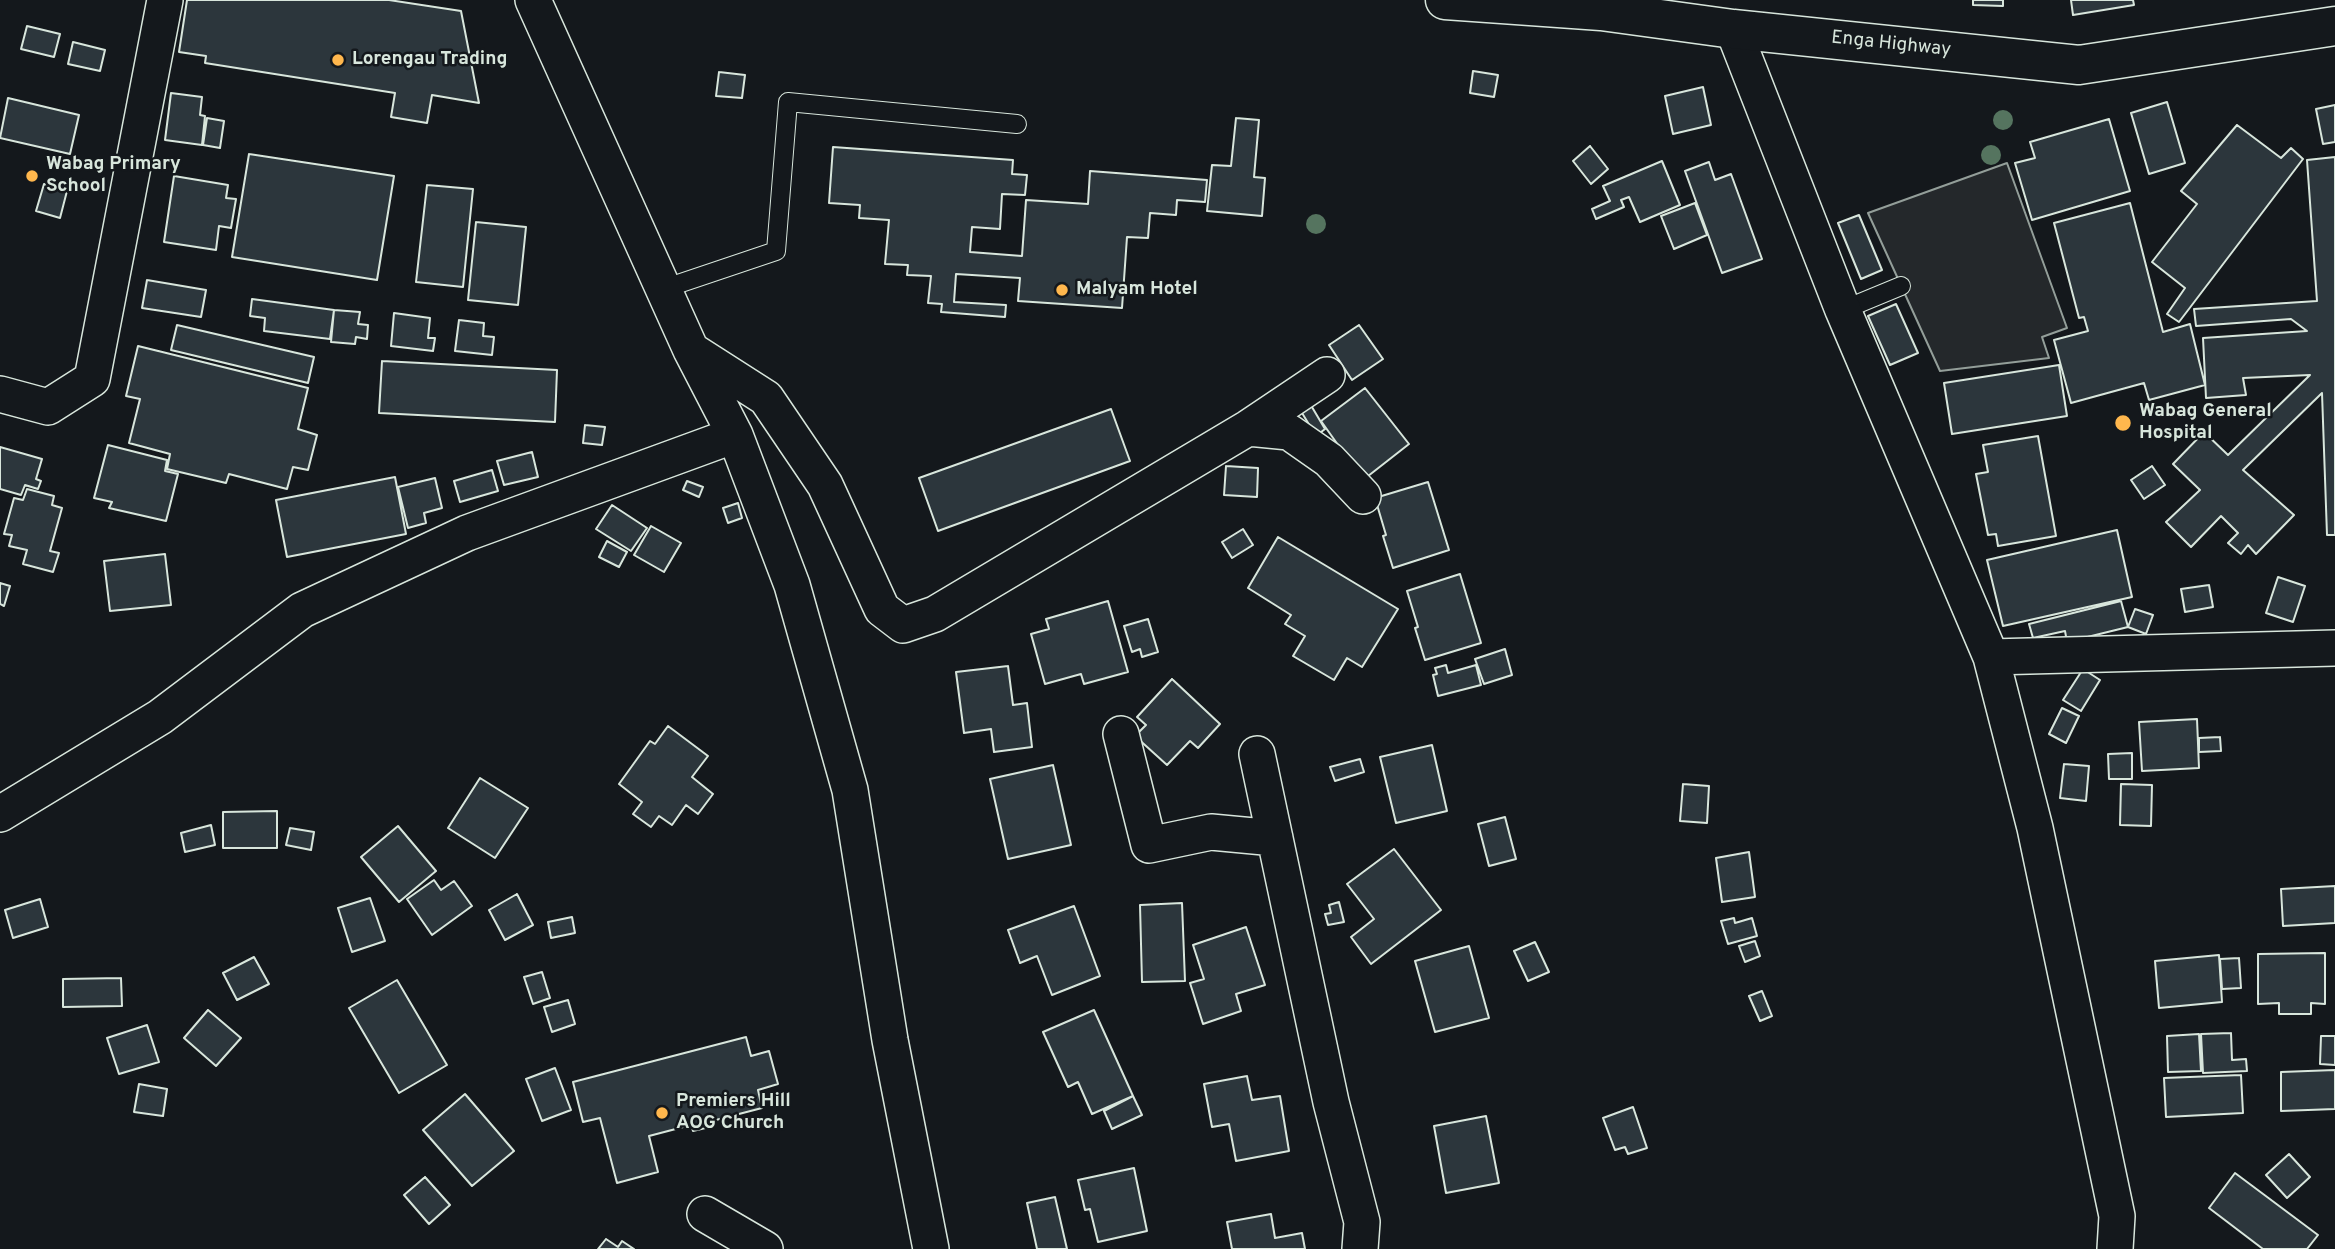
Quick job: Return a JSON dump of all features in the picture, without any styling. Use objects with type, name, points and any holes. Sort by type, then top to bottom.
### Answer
[{"type":"main road","name":"Enga Highway","points":[[1445,0],[1601,11],[1733,29],[2080,65],[2335,26]]},
{"type":"street","points":[[0,394],[48,407],[92,379],[165,0]]},
{"type":"street","points":[[533,0],[691,350],[735,435],[792,585],[850,790],[890,1040],[931,1249]]},
{"type":"street","points":[[1733,29],[1843,310],[1991,657],[2035,828],[2117,1216],[2115,1249]]},
{"type":"street","points":[[691,350],[766,398],[825,485],[882,609],[902,625],[934,614],[1248,428],[1327,375]]},
{"type":"street","points":[[1248,428],[1289,432],[1329,460],[1363,496]]},
{"type":"street","points":[[0,814],[160,718],[302,610],[467,533],[735,435]]},
{"type":"street","points":[[1991,657],[2335,648]]},
{"type":"street","points":[[1121,734],[1149,845],[1211,832],[1275,838]]},
{"type":"street","points":[[1257,754],[1331,1102],[1362,1222],[1360,1249]]},
{"type":"street","points":[[705,1214],[765,1249]]},
{"type":"lane","points":[[663,289],[776,251],[788,102],[1017,124]]},
{"type":"lane","points":[[1843,310],[1901,286]]},
{"type":"shaded area","points":[[2007,163],[2067,328],[2042,337],[2049,358],[1940,371],[1868,213]]},
{"type":"building","name":"Lorengau Trading","points":[[187,0],[389,0],[461,11],[479,103],[432,95],[427,123],[391,117],[395,93],[205,63],[206,56],[179,52]]},
{"type":"building","points":[[1973,0],[2003,0],[2003,6],[1973,5]]},
{"type":"building","points":[[2071,0],[2133,0],[2134,5],[2073,15]]},
{"type":"building","points":[[27,26],[60,34],[54,57],[21,49]]},
{"type":"building","points":[[73,42],[105,50],[100,71],[68,64]]},
{"type":"building","points":[[1473,71],[1498,75],[1494,97],[1470,93]]},
{"type":"building","points":[[719,72],[745,75],[742,98],[716,96]]},
{"type":"building","points":[[1703,87],[1711,125],[1673,134],[1665,96]]},
{"type":"building","points":[[171,93],[202,97],[200,115],[205,116],[202,145],[165,140]]},
{"type":"building","points":[[8,98],[79,115],[70,154],[0,138]]},
{"type":"building","points":[[2167,102],[2185,163],[2149,174],[2131,113]]},
{"type":"building","points":[[2335,105],[2335,142],[2323,144],[2316,109]]},
{"type":"building","points":[[207,118],[224,121],[220,148],[203,145]]},
{"type":"building","points":[[1236,118],[1259,120],[1254,177],[1265,178],[1262,216],[1207,211],[1212,165],[1231,166]]},
{"type":"building","points":[[2109,119],[2130,191],[2032,220],[2015,163],[2035,158],[2030,142]]},
{"type":"building","points":[[2237,125],[2281,158],[2291,148],[2303,159],[2179,322],[2167,314],[2185,288],[2152,262],[2197,204],[2181,191]]},
{"type":"building","points":[[1590,146],[1608,169],[1591,184],[1573,161]]},
{"type":"building","points":[[833,147],[1013,160],[1012,174],[1027,175],[1025,195],[1002,194],[1000,229],[972,227],[970,252],[1022,256],[1026,200],[1088,204],[1090,171],[1207,180],[1205,202],[1177,200],[1176,215],[1150,213],[1148,238],[1127,237],[1122,308],[1018,301],[1020,278],[956,274],[954,302],[1006,305],[1005,317],[941,312],[942,304],[928,303],[931,276],[907,275],[908,265],[885,264],[889,220],[859,218],[860,205],[829,203]]},
{"type":"building","points":[[249,154],[394,176],[377,280],[232,257]]},
{"type":"building","points":[[2335,157],[2335,535],[2327,535],[2322,393],[2243,470],[2294,515],[2256,554],[2248,545],[2241,554],[2228,543],[2238,533],[2221,516],[2191,547],[2166,522],[2200,490],[2173,464],[2204,432],[2228,455],[2310,375],[2243,378],[2246,395],[2206,398],[2203,338],[2307,331],[2291,319],[2196,326],[2194,309],[2317,301],[2307,160]]},
{"type":"building","points":[[1662,161],[1680,205],[1640,222],[1629,197],[1621,200],[1624,207],[1596,219],[1592,209],[1610,201],[1603,186]]},
{"type":"building","points":[[1709,162],[1715,180],[1731,174],[1762,259],[1722,273],[1685,171]]},
{"type":"building","points":[[174,176],[228,185],[226,198],[236,199],[231,228],[219,226],[216,250],[164,242]]},
{"type":"building","points":[[44,184],[67,191],[60,218],[36,211]]},
{"type":"building","points":[[427,185],[473,189],[463,287],[416,282]]},
{"type":"building","points":[[1695,203],[1707,235],[1674,249],[1661,216]]},
{"type":"building","points":[[2130,203],[2163,332],[2190,324],[2205,385],[2149,400],[2144,383],[2071,403],[2054,340],[2088,331],[2084,317],[2079,318],[2054,223]]},
{"type":"building","points":[[1859,215],[1882,270],[1861,279],[1838,223]]},
{"type":"building","points":[[476,222],[526,227],[518,305],[468,300]]},
{"type":"building","points":[[147,280],[206,290],[201,317],[142,308]]},
{"type":"building","points":[[252,299],[334,310],[330,339],[264,331],[265,318],[250,316]]},
{"type":"building","points":[[1896,304],[1918,353],[1890,365],[1868,316]]},
{"type":"building","points":[[334,310],[360,312],[358,324],[368,325],[367,339],[356,337],[355,344],[331,342]]},
{"type":"building","points":[[394,313],[430,318],[428,338],[435,338],[433,351],[391,346]]},
{"type":"building","points":[[459,320],[484,323],[483,336],[494,337],[492,355],[455,351]]},
{"type":"building","points":[[177,325],[314,357],[308,383],[171,350]]},
{"type":"building","points":[[1359,325],[1383,359],[1352,380],[1329,345]]},
{"type":"building","points":[[138,346],[308,388],[298,429],[317,435],[308,470],[293,467],[287,489],[229,474],[226,483],[167,469],[170,454],[129,443],[140,399],[126,396]]},
{"type":"building","points":[[382,361],[557,370],[555,422],[379,413]]},
{"type":"building","points":[[2059,365],[2067,416],[1952,434],[1944,383]]},
{"type":"building","points":[[1365,388],[1409,444],[1363,480],[1321,421]]},
{"type":"building","points":[[1309,402],[1325,429],[1316,436],[1299,408]]},
{"type":"building","points":[[1111,409],[1130,461],[938,531],[919,478]]},
{"type":"building","points":[[585,425],[605,427],[602,445],[583,443]]},
{"type":"building","points":[[2038,436],[2056,536],[1998,546],[1996,534],[1988,535],[1976,474],[1988,472],[1983,445]]},
{"type":"building","points":[[108,445],[167,460],[165,471],[178,474],[166,521],[109,508],[112,502],[94,498]]},
{"type":"building","points":[[0,447],[42,459],[36,479],[41,481],[38,489],[25,485],[21,495],[0,489]]},
{"type":"building","points":[[532,452],[538,477],[504,485],[497,461]]},
{"type":"building","points":[[1226,466],[1258,468],[1257,497],[1224,495]]},
{"type":"building","points":[[2152,466],[2165,485],[2144,499],[2131,480]]},
{"type":"building","points":[[492,470],[498,491],[460,502],[454,481]]},
{"type":"building","points":[[395,477],[406,534],[287,557],[276,500]]},
{"type":"building","points":[[435,478],[442,508],[424,513],[426,523],[408,528],[398,487]]},
{"type":"building","points":[[687,481],[703,487],[699,497],[683,490]]},
{"type":"building","points":[[1428,482],[1449,550],[1393,568],[1375,498]]},
{"type":"building","points":[[27,489],[54,496],[52,505],[62,508],[50,551],[59,553],[53,572],[23,564],[27,550],[9,546],[12,535],[4,534],[14,498],[23,500]]},
{"type":"building","points":[[738,503],[742,518],[728,523],[723,508]]},
{"type":"building","points":[[612,505],[647,528],[631,551],[596,529]]},
{"type":"building","points":[[651,526],[681,543],[664,572],[634,555]]},
{"type":"building","points":[[1243,529],[1253,545],[1232,558],[1222,542]]},
{"type":"building","points":[[2117,530],[2132,597],[2003,626],[1987,560]]},
{"type":"building","points":[[1278,537],[1398,609],[1362,667],[1347,658],[1334,680],[1293,656],[1305,636],[1285,624],[1291,615],[1248,588]]},
{"type":"building","points":[[607,541],[627,552],[619,567],[599,557]]},
{"type":"building","points":[[165,554],[171,605],[110,611],[104,561]]},
{"type":"building","points":[[1460,574],[1481,643],[1425,660],[1407,591]]},
{"type":"building","points":[[2278,577],[2305,586],[2293,622],[2266,613]]},
{"type":"building","points":[[0,583],[10,586],[4,606],[0,604]]},
{"type":"building","points":[[2209,585],[2213,607],[2185,612],[2181,589]]},
{"type":"building","points":[[1108,601],[1128,672],[1084,684],[1081,674],[1045,684],[1031,634],[1049,629],[1046,619]]},
{"type":"building","points":[[2121,601],[2128,627],[2067,642],[2065,631],[2033,638],[2029,624]]},
{"type":"building","points":[[2135,609],[2153,615],[2146,634],[2128,627]]},
{"type":"building","points":[[1148,619],[1158,652],[1142,657],[1140,649],[1132,652],[1124,626]]},
{"type":"building","points":[[1505,649],[1512,675],[1484,684],[1475,659]]},
{"type":"building","points":[[1446,665],[1448,673],[1476,665],[1481,685],[1438,696],[1433,675],[1437,674],[1435,668]]},
{"type":"building","points":[[1008,666],[1013,705],[1027,703],[1032,747],[994,752],[991,729],[964,733],[956,672]]},
{"type":"building","points":[[2083,669],[2100,680],[2081,711],[2063,700]]},
{"type":"building","points":[[1172,679],[1220,724],[1198,748],[1190,741],[1167,765],[1135,736],[1146,725],[1137,717]]},
{"type":"building","points":[[2062,708],[2079,716],[2066,743],[2049,734]]},
{"type":"building","points":[[2197,719],[2199,768],[2142,771],[2139,722]]},
{"type":"building","points":[[668,726],[708,756],[692,777],[713,794],[698,814],[686,805],[672,825],[659,816],[651,827],[633,814],[642,802],[619,784],[650,741],[655,744]]},
{"type":"building","points":[[2220,737],[2221,751],[2199,752],[2199,738]]},
{"type":"building","points":[[1432,745],[1447,811],[1396,823],[1380,757]]},
{"type":"building","points":[[2132,753],[2132,779],[2109,779],[2108,754]]},
{"type":"building","points":[[1360,759],[1364,772],[1335,781],[1330,767]]},
{"type":"building","points":[[2064,764],[2089,766],[2086,801],[2060,798]]},
{"type":"building","points":[[1053,765],[1071,845],[1008,859],[990,779]]},
{"type":"building","points":[[480,778],[528,808],[495,858],[448,828]]},
{"type":"building","points":[[1683,784],[1709,786],[1707,823],[1680,821]]},
{"type":"building","points":[[2121,784],[2152,785],[2151,826],[2120,825]]},
{"type":"building","points":[[277,811],[277,848],[223,848],[223,812]]},
{"type":"building","points":[[1505,817],[1516,859],[1489,866],[1478,824]]},
{"type":"building","points":[[211,825],[215,845],[185,852],[181,833]]},
{"type":"building","points":[[398,826],[436,871],[399,902],[361,857]]},
{"type":"building","points":[[290,828],[314,832],[311,850],[286,845]]},
{"type":"building","points":[[1394,849],[1441,910],[1371,964],[1351,937],[1374,919],[1347,884]]},
{"type":"building","points":[[1749,852],[1755,897],[1722,902],[1716,858]]},
{"type":"building","points":[[434,880],[441,890],[454,881],[472,906],[432,935],[407,899]]},
{"type":"building","points":[[2335,886],[2335,923],[2283,926],[2281,889]]},
{"type":"building","points":[[517,894],[533,925],[505,940],[489,910]]},
{"type":"building","points":[[370,898],[385,941],[352,952],[338,908]]},
{"type":"building","points":[[40,899],[48,927],[13,938],[5,910]]},
{"type":"building","points":[[1339,902],[1344,922],[1328,925],[1325,914],[1331,913],[1329,905]]},
{"type":"building","points":[[1182,903],[1185,981],[1142,982],[1140,905]]},
{"type":"building","points":[[1074,906],[1100,976],[1052,995],[1037,956],[1020,963],[1008,930]]},
{"type":"building","points":[[572,917],[575,933],[551,938],[548,922]]},
{"type":"building","points":[[1734,918],[1735,923],[1752,918],[1757,936],[1728,944],[1721,921]]},
{"type":"building","points":[[1246,927],[1265,985],[1236,994],[1241,1011],[1203,1024],[1190,983],[1204,979],[1193,945]]},
{"type":"building","points":[[1755,941],[1760,956],[1745,962],[1739,946]]},
{"type":"building","points":[[1535,942],[1549,972],[1528,981],[1514,951]]},
{"type":"building","points":[[1469,946],[1489,1018],[1435,1032],[1415,961]]},
{"type":"building","points":[[2325,953],[2325,1004],[2311,1003],[2311,1014],[2279,1014],[2279,1003],[2258,1004],[2258,954]]},
{"type":"building","points":[[2219,955],[2222,1002],[2159,1008],[2155,961]]},
{"type":"building","points":[[254,957],[269,984],[237,1000],[223,973]]},
{"type":"building","points":[[2239,958],[2241,988],[2222,989],[2220,959]]},
{"type":"building","points":[[542,972],[550,998],[533,1004],[524,977]]},
{"type":"building","points":[[121,978],[122,1006],[63,1007],[63,979]]},
{"type":"building","points":[[397,980],[447,1065],[399,1093],[349,1008]]},
{"type":"building","points":[[1762,991],[1772,1016],[1760,1021],[1749,996]]},
{"type":"building","points":[[568,1000],[575,1024],[552,1032],[544,1007]]},
{"type":"building","points":[[208,1010],[241,1038],[216,1066],[184,1038]]},
{"type":"building","points":[[1094,1010],[1133,1096],[1092,1114],[1078,1082],[1068,1087],[1043,1032]]},
{"type":"building","points":[[147,1025],[159,1062],[119,1074],[107,1038]]},
{"type":"building","points":[[2231,1033],[2232,1060],[2246,1059],[2247,1071],[2203,1073],[2201,1034]]},
{"type":"building","points":[[2199,1034],[2201,1071],[2168,1072],[2167,1036]]},
{"type":"building","points":[[2321,1036],[2335,1036],[2335,1065],[2320,1064]]},
{"type":"building","name":"Premiers Hill AOG Church","points":[[746,1037],[751,1056],[769,1051],[778,1084],[758,1090],[762,1108],[712,1121],[714,1126],[693,1131],[691,1125],[649,1136],[658,1172],[617,1183],[600,1118],[583,1122],[573,1082]]},
{"type":"building","points":[[555,1068],[571,1110],[542,1121],[526,1079]]},
{"type":"building","points":[[2335,1070],[2335,1109],[2281,1111],[2281,1072]]},
{"type":"building","points":[[2241,1075],[2243,1113],[2166,1117],[2164,1078]]},
{"type":"building","points":[[1247,1076],[1252,1100],[1280,1096],[1289,1151],[1236,1161],[1229,1124],[1212,1127],[1204,1084]]},
{"type":"building","points":[[139,1084],[167,1089],[163,1116],[134,1112]]},
{"type":"building","points":[[465,1094],[514,1151],[472,1186],[423,1130]]},
{"type":"building","points":[[1133,1096],[1142,1115],[1112,1129],[1104,1111]]},
{"type":"building","points":[[1633,1107],[1647,1148],[1628,1154],[1625,1147],[1615,1150],[1603,1118]]},
{"type":"building","points":[[1486,1116],[1499,1183],[1446,1193],[1434,1126]]},
{"type":"building","points":[[2289,1154],[2310,1177],[2287,1198],[2266,1175]]},
{"type":"building","points":[[1134,1168],[1147,1231],[1098,1242],[1090,1209],[1085,1210],[1078,1180]]},
{"type":"building","points":[[2235,1173],[2318,1235],[2307,1249],[2263,1249],[2209,1208]]},
{"type":"building","points":[[425,1177],[450,1205],[429,1224],[404,1195]]},
{"type":"building","points":[[1055,1197],[1067,1249],[1037,1249],[1027,1203]]},
{"type":"building","points":[[1271,1214],[1275,1238],[1302,1233],[1305,1249],[1232,1249],[1227,1222]]},
{"type":"building","points":[[606,1239],[618,1247],[622,1241],[634,1249],[598,1249]]},
{"type":"place","name":"Lorengau Trading","points":[[338,60]]},
{"type":"place","name":"Wabag Primary School","points":[[32,176]]},
{"type":"place","name":"Malyam Hotel","points":[[1062,290]]},
{"type":"place","name":"Wabag General Hospital","points":[[2123,423]]},
{"type":"place","name":"Premiers Hill AOG Church","points":[[662,1113]]}]
